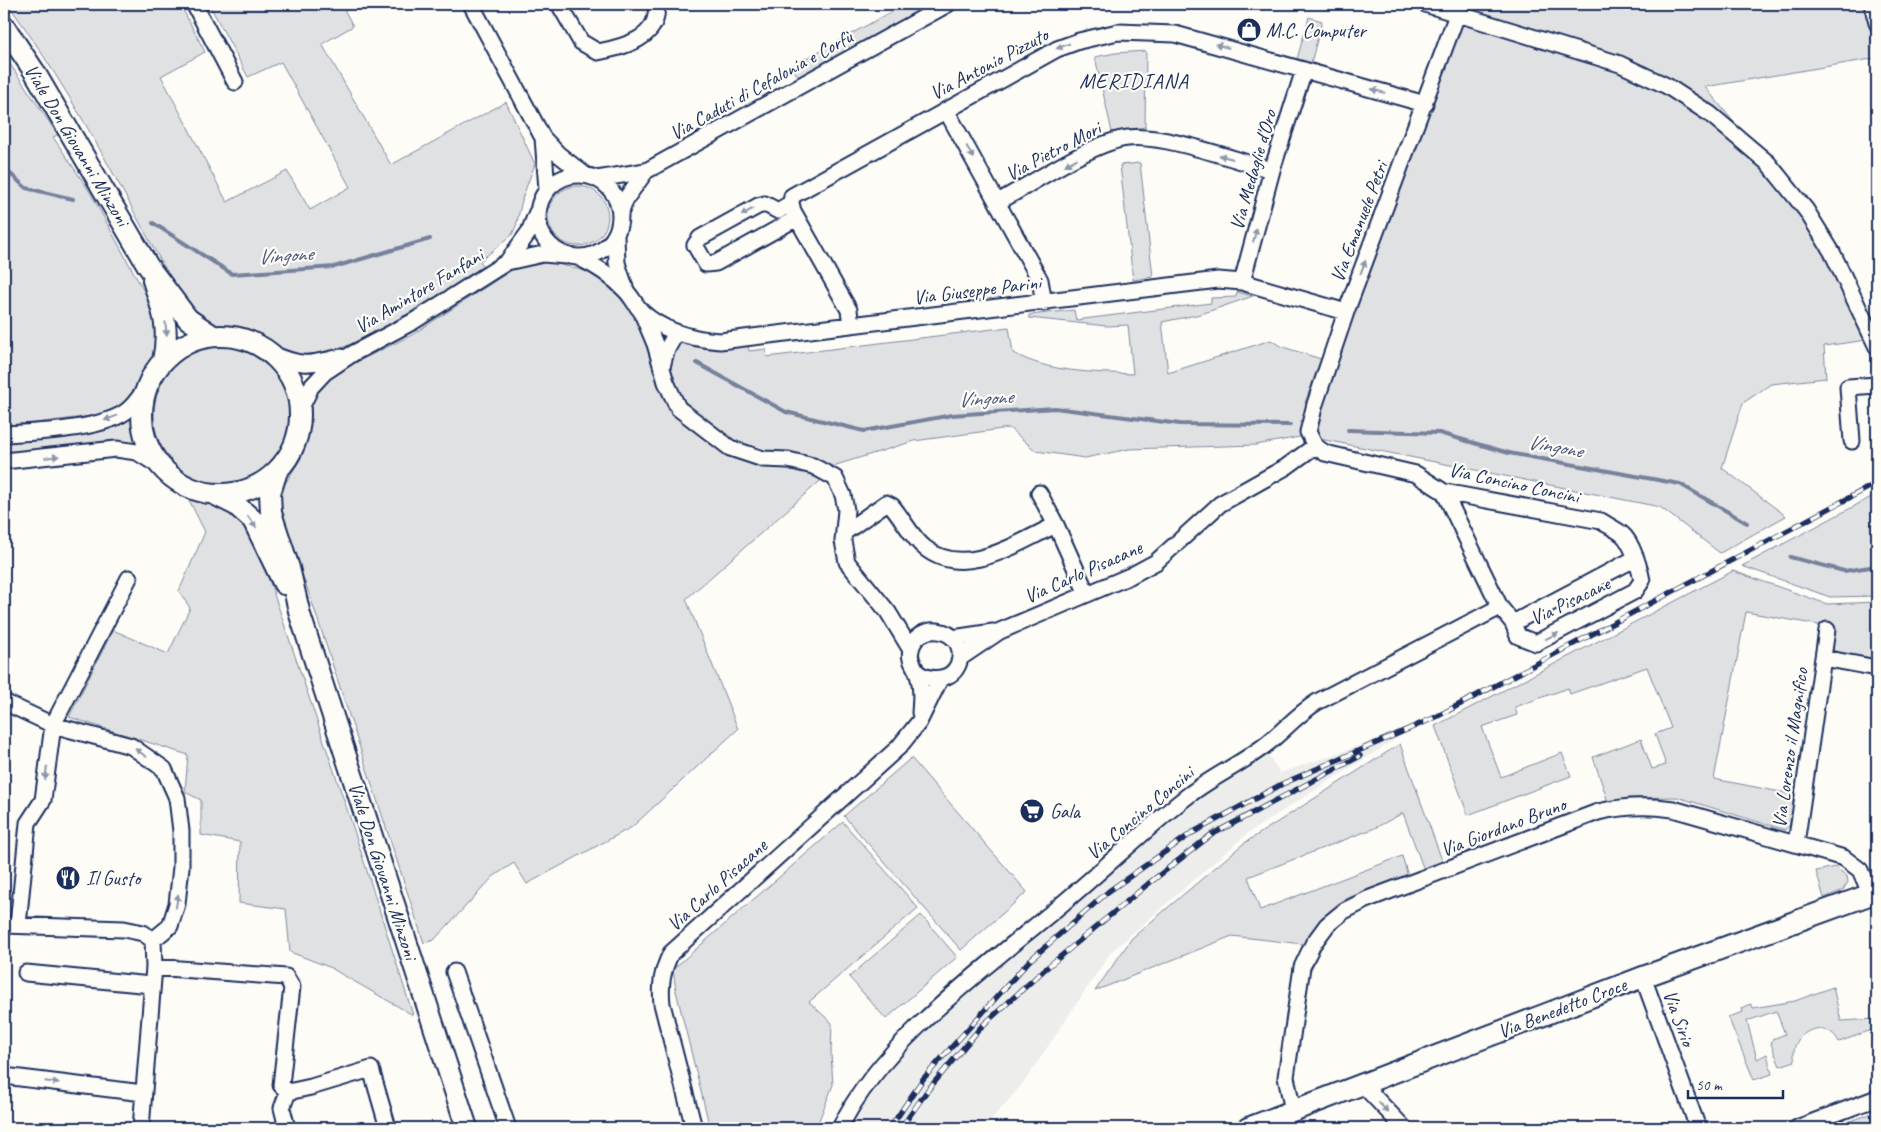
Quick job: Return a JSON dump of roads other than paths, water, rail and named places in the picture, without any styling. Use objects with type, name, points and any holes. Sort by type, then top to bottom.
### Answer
[{"type":"main road","name":"Viale Don Giovanni Minzoni","points":[[4,26],[34,71],[148,266],[188,318],[213,336]]},
{"type":"main road","name":"Viale Don Giovanni Minzoni","points":[[148,266],[166,325],[167,340],[163,361]]},
{"type":"main road","points":[[213,336],[243,339],[270,353],[285,369],[296,388],[300,410],[298,433],[290,453],[277,471],[258,485],[236,493],[213,494],[189,488],[172,478],[158,465],[146,441],[142,414],[147,387],[163,361],[186,344],[213,336]]},
{"type":"main road","name":"Viale Don Giovanni Minzoni","points":[[277,471],[270,494],[272,512],[289,568],[300,615],[467,1128]]},
{"type":"main road","name":"Viale Don Giovanni Minzoni","points":[[213,494],[236,505],[253,520],[300,615]]},
{"type":"main road","name":"Via Benedetto Croce","points":[[1248,1128],[1643,977],[1874,894]]},
{"type":"street","points":[[194,4],[235,82]]},
{"type":"street","points":[[471,4],[544,138],[558,154],[609,187],[617,198],[620,226],[616,236]]},
{"type":"street","points":[[559,4],[581,42],[598,52],[628,46],[649,30],[658,15],[656,4]]},
{"type":"street","name":"Via Caduti di Cefalonia e Corfù","points":[[591,177],[646,171],[948,4]]},
{"type":"street","points":[[1425,4],[1459,9],[1620,64],[1667,86],[1710,114],[1768,163],[1806,210],[1832,252],[1877,347]]},
{"type":"street","points":[[1872,4],[1877,23]]},
{"type":"street","name":"Via Emanuele Petri","points":[[1315,446],[1308,432],[1315,404],[1346,312],[1459,9]]},
{"type":"street","name":"Via Antonio Pizzuto","points":[[791,200],[946,110],[1057,49],[1078,41],[1118,32],[1139,31],[1175,34],[1425,104]]},
{"type":"street","name":"Via Medaglie d'Oro","points":[[1242,282],[1272,170],[1304,70]]},
{"type":"street","points":[[946,110],[1040,280],[1044,303]]},
{"type":"street","points":[[544,138],[547,189]]},
{"type":"street","name":"Via Pietro Mori","points":[[998,202],[1096,148],[1128,138],[1169,142],[1272,170]]},
{"type":"street","name":"Via Caduti di Cefalonia e Corfù","points":[[620,212],[627,197],[646,171]]},
{"type":"street","points":[[547,189],[559,180],[572,175],[591,177]]},
{"type":"street","name":"Via Amintore Fanfani","points":[[507,262],[529,232],[540,201],[547,189]]},
{"type":"street","points":[[797,218],[716,263],[706,264],[695,245],[700,238],[758,206],[764,204],[778,211],[791,200],[797,218],[848,310],[850,325]]},
{"type":"street","points":[[537,212],[538,226],[543,238],[553,249],[572,257]]},
{"type":"street","name":"Via Giuseppe Parini","points":[[616,236],[617,263],[626,291]]},
{"type":"street","name":"Via Amintore Fanfani","points":[[300,410],[311,387],[325,372],[352,354],[414,321],[507,262],[543,254],[572,257],[594,255],[606,249],[616,236]]},
{"type":"street","name":"Via Giuseppe Parini","points":[[572,257],[604,271],[626,291],[642,311],[676,333],[697,339],[720,341],[1044,303],[1211,281],[1242,282],[1346,312]]},
{"type":"street","points":[[642,311],[666,382],[678,408],[730,448],[763,459],[788,460],[813,466],[835,478],[843,495],[846,510],[844,551],[848,562],[888,612],[910,650],[913,666],[918,673],[925,677],[940,679]]},
{"type":"street","points":[[662,367],[666,351],[676,333]]},
{"type":"street","name":"Via Amintore Fanfani","points":[[270,353],[294,363],[307,364],[352,354]]},
{"type":"street","points":[[1852,441],[1848,387],[1877,385]]},
{"type":"street","points":[[4,434],[56,430],[113,419],[129,409],[147,387]]},
{"type":"street","name":"Via Concino Concini","points":[[1315,446],[1325,453],[1416,474],[1444,492],[1601,521],[1623,535],[1636,558]]},
{"type":"street","name":"Via Carlo Pisacane","points":[[960,658],[1000,631],[1130,576],[1156,562],[1220,504],[1286,467],[1315,446]]},
{"type":"street","points":[[4,461],[116,449],[137,452],[158,465]]},
{"type":"street","points":[[1444,492],[1500,607],[1513,623]]},
{"type":"street","points":[[1039,494],[1056,525],[1087,594]]},
{"type":"street","points":[[845,532],[886,503],[892,506],[924,548],[937,556],[954,561],[973,561],[1056,525]]},
{"type":"street","name":"Via Pisacane","points":[[1636,558],[1642,582],[1635,591],[1536,643],[1518,636],[1513,623],[1636,558]]},
{"type":"street","points":[[129,578],[53,725],[43,800],[28,823],[11,925],[124,929],[142,933],[153,940]]},
{"type":"street","name":"Via Concino Concini","points":[[840,1128],[846,1115],[875,1074],[900,1045],[952,996],[1186,797],[1267,744],[1298,714],[1316,702],[1500,607]]},
{"type":"street","points":[[888,612],[924,632],[940,630],[953,638],[957,644],[960,658],[953,671],[940,679],[919,722]]},
{"type":"street","name":"Via Lorenzo il Magnifico","points":[[1796,844],[1827,630]]},
{"type":"street","points":[[953,638],[1000,631]]},
{"type":"street","points":[[910,650],[913,643],[924,632]]},
{"type":"street","name":"Via Lorenzo il Magnifico","points":[[1823,658],[1877,668]]},
{"type":"street","points":[[918,673],[921,694],[919,722]]},
{"type":"street","points":[[4,702],[53,725],[130,746],[164,770],[177,798],[181,831],[177,904],[170,926],[153,940]]},
{"type":"street","name":"Via Carlo Pisacane","points":[[694,1128],[662,1004],[660,985],[664,968],[671,953],[900,747],[919,722]]},
{"type":"street","name":"Via Giordano Bruno","points":[[1293,1111],[1286,1077],[1302,967],[1313,944],[1322,932],[1344,911],[1368,899],[1598,812],[1620,807],[1647,805],[1673,809],[1844,858],[1860,870],[1874,894]]},
{"type":"street","points":[[141,1128],[151,985],[154,967],[153,940]]},
{"type":"street","points":[[154,967],[286,977],[292,987],[281,1085],[288,1092]]},
{"type":"street","points":[[454,972],[508,1128]]},
{"type":"street","points":[[26,974],[151,985]]},
{"type":"street","name":"Via Sirio","points":[[1643,977],[1698,1128]]},
{"type":"street","points":[[288,1092],[310,1088],[371,1069],[386,1121]]},
{"type":"street","points":[[4,1076],[143,1093]]},
{"type":"street","points":[[1363,1085],[1404,1128]]},
{"type":"street","points":[[287,1128],[282,1108],[288,1092]]},
{"type":"street","points":[[1797,1128],[1877,1098]]},
{"type":"waterway","name":"Vingone","points":[[4,168],[26,188],[73,199]]},
{"type":"waterway","name":"Vingone","points":[[153,223],[232,274],[334,267],[430,239]]},
{"type":"waterway","name":"Vingone","points":[[697,363],[786,412],[864,431],[952,415],[1055,408],[1180,424],[1290,425]]},
{"type":"waterway","name":"Vingone","points":[[1348,430],[1439,433],[1509,453],[1680,484],[1747,523]]},
{"type":"waterway","name":"Vingone","points":[[1790,557],[1844,571],[1877,566]]},
{"type":"railway","points":[[890,1128],[923,1079],[1029,961],[1109,891],[1192,833],[1282,784],[1436,717],[1877,483]]},
{"type":"railway","points":[[901,1128],[927,1091],[981,1027],[1044,970],[1148,884],[1211,835],[1360,756]]},
{"type":"place","name":"M.C. Computer","points":[[1249,30]]},
{"type":"place","name":"Gala","points":[[1032,811]]},
{"type":"place","name":"Il Gusto","points":[[68,878]]},
{"type":"district","name":"MERIDIANA","points":[[1134,81]]}]
